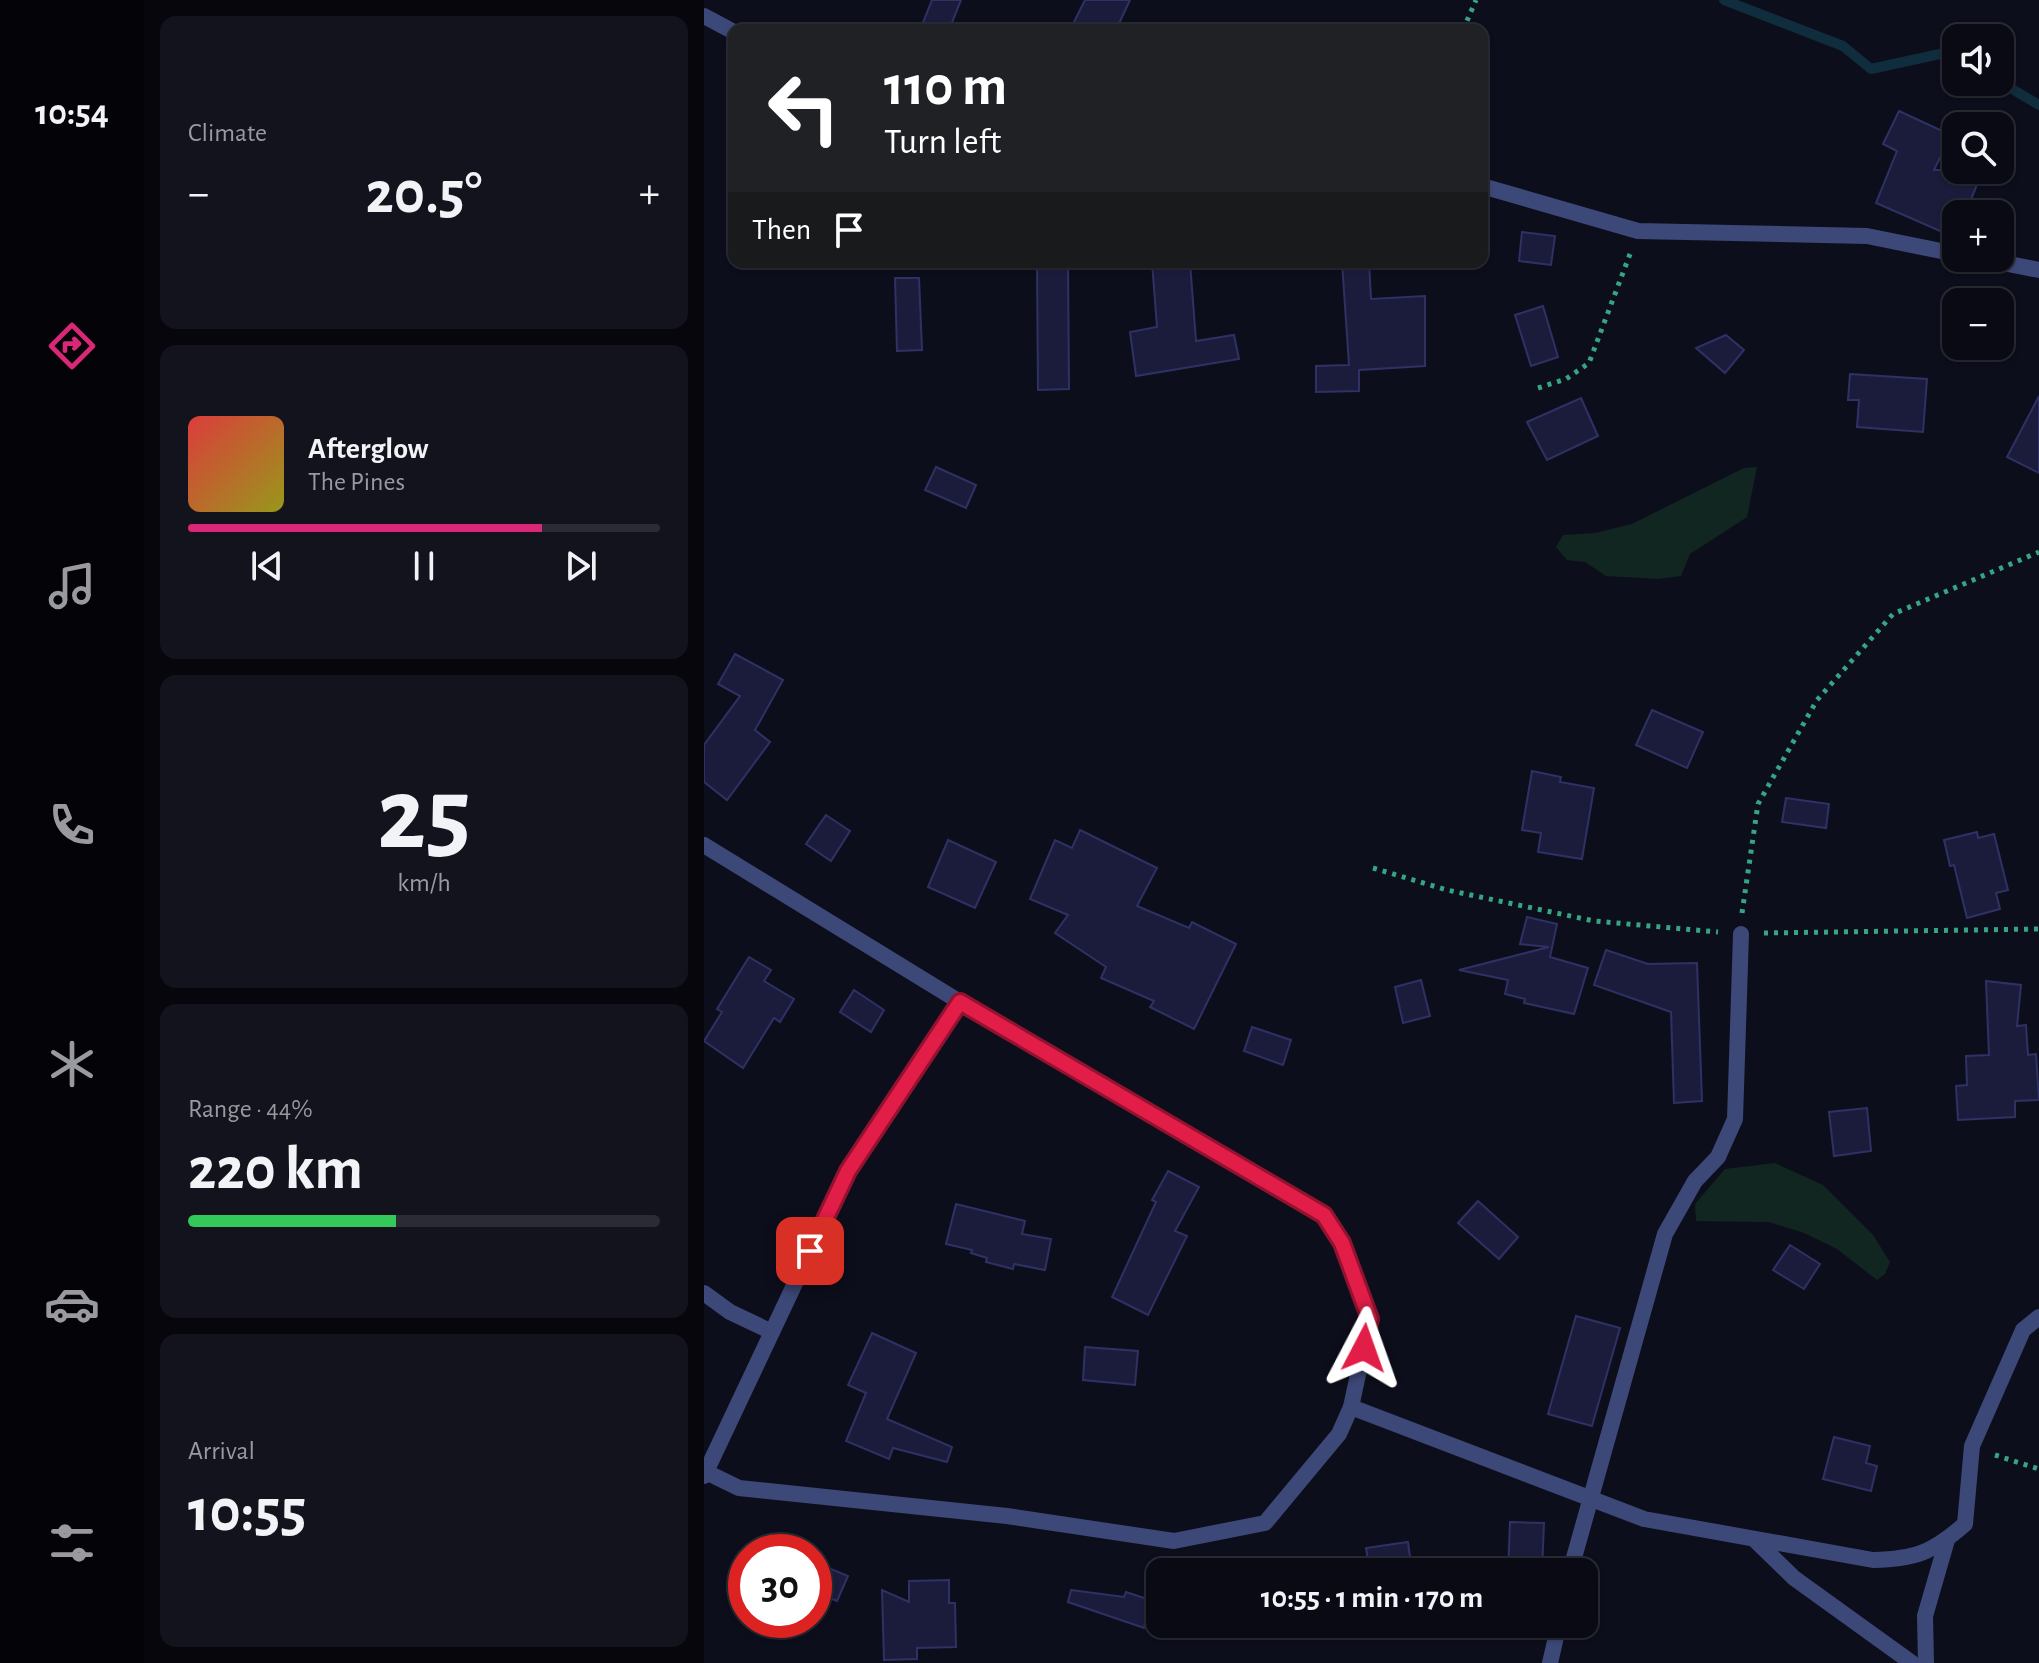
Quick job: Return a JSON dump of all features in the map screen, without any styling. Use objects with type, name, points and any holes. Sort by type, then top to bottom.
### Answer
[{"type":"street","points":[[704,16],[728,29]]},
{"type":"street","points":[[1488,188],[1638,231],[1867,236],[1942,251]]},
{"type":"street","points":[[2014,265],[2039,270]]},
{"type":"street","points":[[704,845],[960,1002],[1324,1215],[1342,1243],[1370,1319],[1351,1407],[1339,1434],[1265,1523],[1174,1541],[1007,1516],[739,1488],[705,1474],[848,1171],[960,1002]]},
{"type":"street","points":[[1574,1558],[1665,1234],[1695,1181],[1718,1157],[1735,1119],[1741,934]]},
{"type":"street","points":[[704,1293],[730,1312],[772,1332]]},
{"type":"street","points":[[1351,1407],[1644,1519],[1873,1560],[1911,1559],[1947,1540],[1965,1524],[1972,1446],[2023,1330],[2039,1317]]},
{"type":"street","points":[[1755,1540],[1794,1578],[1912,1663]]},
{"type":"street","points":[[1926,1663],[1925,1616],[1947,1540]]},
{"type":"street","points":[[1550,1663],[1556,1638]]},
{"type":"path","points":[[1466,24],[1476,0]]},
{"type":"path","points":[[1538,388],[1566,379],[1589,363],[1638,231]]},
{"type":"path","points":[[1741,934],[1758,804],[1817,700],[1893,614],[2039,552]]},
{"type":"path","points":[[1373,868],[1447,890],[1594,921],[1741,934],[2039,929]]},
{"type":"path","points":[[1972,1446],[2039,1469]]},
{"type":"green space","points":[[1757,467],[1747,517],[1690,554],[1681,576],[1658,579],[1606,576],[1585,562],[1567,560],[1556,547],[1563,535],[1595,533],[1632,524],[1744,468]]},
{"type":"green space","points":[[1775,1163],[1823,1185],[1873,1235],[1890,1262],[1885,1274],[1877,1280],[1837,1249],[1804,1233],[1769,1222],[1696,1221],[1695,1204],[1725,1169]]},
{"type":"building","points":[[932,0],[961,0],[951,24],[922,24]]},
{"type":"building","points":[[1085,0],[1130,0],[1119,24],[1073,24]]},
{"type":"building","points":[[1899,111],[1942,131],[1942,154],[1934,170],[1942,170],[1942,184],[1977,184],[1971,200],[1942,200],[1942,232],[1876,203],[1897,151],[1883,144]]},
{"type":"building","points":[[1522,232],[1555,236],[1551,265],[1519,261]]},
{"type":"building","points":[[1037,268],[1068,268],[1069,389],[1038,390]]},
{"type":"building","points":[[1152,268],[1190,268],[1196,341],[1234,335],[1239,359],[1136,376],[1130,332],[1157,327]]},
{"type":"building","points":[[1342,268],[1369,268],[1371,299],[1425,296],[1425,366],[1359,370],[1359,391],[1316,392],[1316,366],[1349,365]]},
{"type":"building","points":[[895,278],[919,278],[922,350],[897,351]]},
{"type":"building","points":[[1543,306],[1558,357],[1531,366],[1515,315]]},
{"type":"building","points":[[1726,335],[1744,350],[1725,373],[1696,348]]},
{"type":"building","points":[[1850,374],[1927,379],[1923,432],[1857,427],[1859,400],[1848,400]]},
{"type":"building","points":[[2039,396],[2039,473],[2007,457]]},
{"type":"building","points":[[1581,398],[1598,436],[1547,460],[1527,422]]},
{"type":"building","points":[[936,467],[976,485],[966,508],[925,490]]},
{"type":"building","points":[[735,654],[783,680],[755,730],[770,742],[727,800],[704,782],[704,745],[740,696],[718,684]]},
{"type":"building","points":[[1652,710],[1703,732],[1687,768],[1636,745]]},
{"type":"building","points":[[1532,771],[1561,777],[1560,782],[1594,788],[1582,859],[1538,852],[1541,833],[1522,830]]},
{"type":"building","points":[[1786,798],[1829,804],[1826,828],[1782,822]]},
{"type":"building","points":[[826,815],[850,831],[831,861],[806,844]]},
{"type":"building","points":[[1080,830],[1157,868],[1137,906],[1189,928],[1192,922],[1236,944],[1194,1029],[1150,1007],[1154,1001],[1101,978],[1106,967],[1055,933],[1068,915],[1030,899],[1055,840],[1072,848]]},
{"type":"building","points":[[1977,832],[1978,838],[1994,834],[2008,890],[1996,893],[2000,909],[1967,918],[1954,865],[1950,866],[1944,840]]},
{"type":"building","points":[[948,840],[996,862],[975,908],[928,887]]},
{"type":"building","points":[[1527,917],[1557,924],[1550,957],[1588,968],[1574,1014],[1524,1003],[1525,999],[1505,994],[1508,980],[1459,970],[1549,947],[1520,944]]},
{"type":"building","points":[[1606,950],[1648,964],[1697,963],[1702,1101],[1674,1103],[1671,1012],[1594,985]]},
{"type":"building","points":[[749,957],[771,970],[764,981],[794,999],[780,1022],[774,1018],[743,1068],[704,1041],[722,1012],[717,1009]]},
{"type":"building","points":[[1421,980],[1430,1016],[1403,1023],[1395,987]]},
{"type":"building","points":[[1986,981],[2021,985],[2017,1026],[2026,1025],[2028,1055],[2036,1054],[2039,1100],[2015,1101],[2015,1117],[1958,1120],[1956,1086],[1967,1085],[1966,1056],[1989,1055]]},
{"type":"building","points":[[854,990],[884,1010],[871,1032],[840,1012]]},
{"type":"building","points":[[1252,1027],[1291,1040],[1283,1065],[1244,1051]]},
{"type":"building","points":[[1867,1108],[1871,1151],[1834,1156],[1829,1112]]},
{"type":"building","points":[[1168,1171],[1199,1187],[1175,1231],[1187,1236],[1148,1315],[1112,1297],[1156,1202],[1152,1200]]},
{"type":"building","points":[[1478,1201],[1518,1237],[1499,1259],[1458,1223]]},
{"type":"building","points":[[956,1204],[1025,1221],[1022,1234],[1051,1239],[1045,1270],[1014,1264],[1013,1269],[986,1262],[987,1258],[971,1253],[972,1250],[946,1244]]},
{"type":"building","points":[[1790,1245],[1820,1264],[1804,1289],[1773,1270]]},
{"type":"building","points":[[1576,1316],[1620,1328],[1592,1426],[1548,1414]]},
{"type":"building","points":[[872,1333],[916,1353],[887,1419],[952,1447],[947,1462],[893,1448],[889,1459],[846,1441],[866,1393],[848,1385]]},
{"type":"building","points":[[1085,1347],[1138,1351],[1135,1385],[1083,1380]]},
{"type":"building","points":[[1834,1437],[1870,1446],[1866,1463],[1877,1466],[1871,1491],[1823,1479]]},
{"type":"building","points":[[1510,1522],[1544,1523],[1543,1558],[1509,1558]]},
{"type":"building","points":[[1408,1542],[1410,1558],[1368,1558],[1366,1548]]},
{"type":"building","points":[[832,1569],[848,1576],[837,1601],[832,1599]]},
{"type":"building","points":[[949,1580],[949,1603],[955,1603],[956,1647],[917,1648],[917,1659],[884,1660],[882,1590],[909,1602],[909,1581]]},
{"type":"building","points":[[1071,1590],[1124,1597],[1126,1592],[1146,1599],[1144,1628],[1068,1602]]},
{"type":"waterway","points":[[1724,0],[1843,46],[1871,69],[1942,54]]},
{"type":"waterway","points":[[2014,90],[2039,105]]},
{"type":"route","points":[[810,1251],[848,1171],[960,1002],[1248,1174],[1324,1215],[1342,1243],[1370,1319],[1364,1348]]}]
